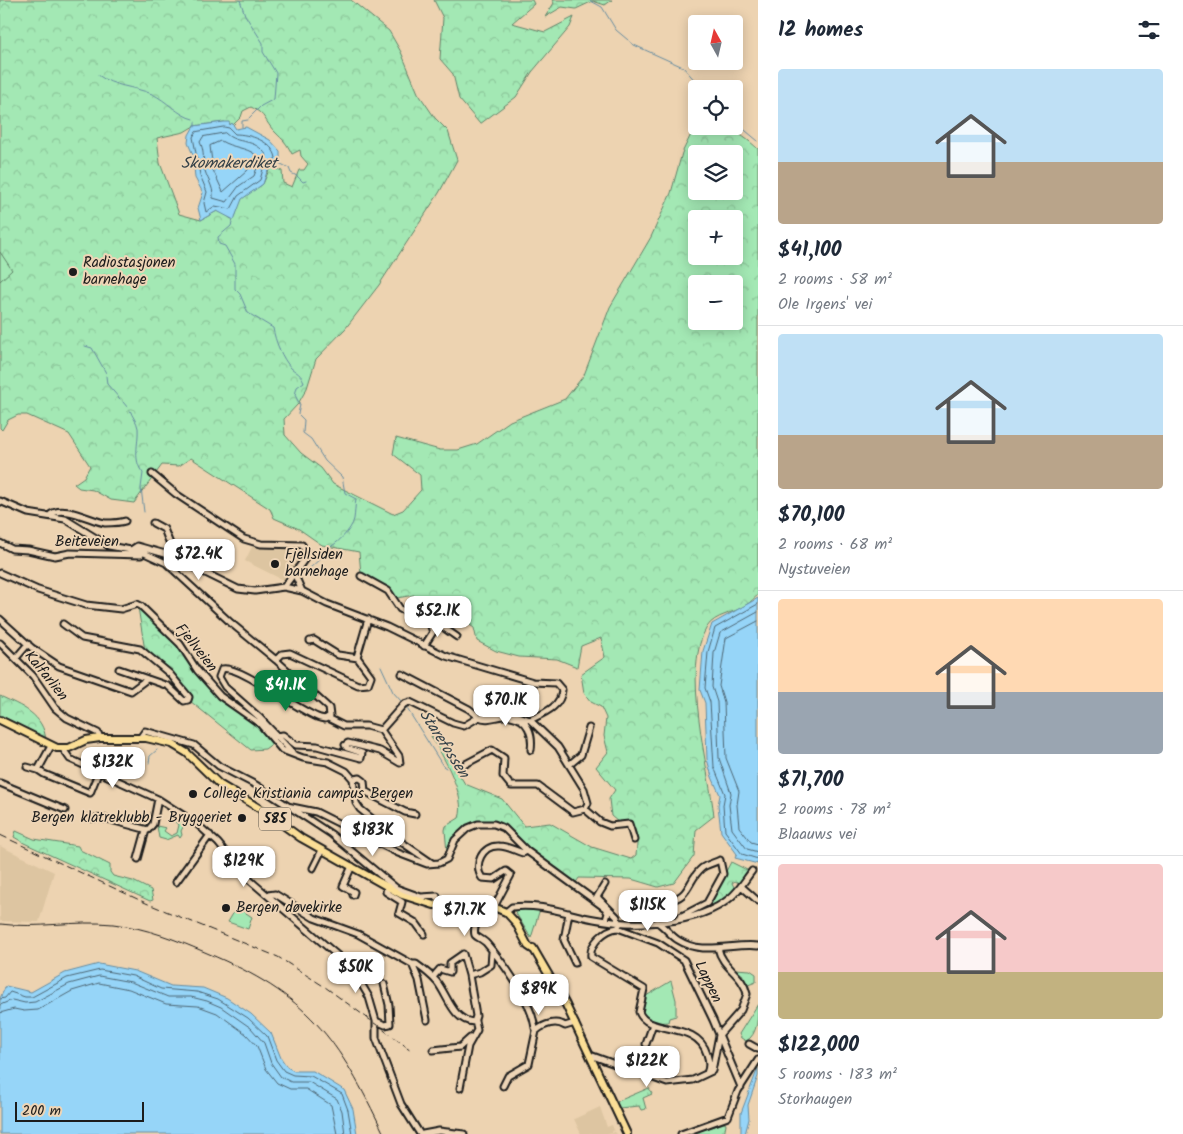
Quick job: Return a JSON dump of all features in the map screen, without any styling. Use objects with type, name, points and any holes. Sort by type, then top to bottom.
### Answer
[{"type":"main road","name":"585","points":[[0,720],[51,746],[64,749],[86,740],[100,738],[159,740],[178,747],[219,784],[322,850],[408,898],[439,906],[484,906],[494,907],[506,912]]},
{"type":"main road","points":[[506,912],[534,950],[575,1022],[627,1134]]},
{"type":"street","points":[[152,474],[176,494],[244,539],[261,544],[302,545],[306,552],[305,557],[284,587]]},
{"type":"street","points":[[0,501],[28,513],[71,522],[109,546],[146,553],[173,568],[230,623],[276,660],[326,705],[330,713],[328,718]]},
{"type":"street","points":[[49,516],[52,513],[74,512],[105,523],[125,521]]},
{"type":"street","points":[[153,523],[165,531],[170,544],[177,553],[176,559]]},
{"type":"street","name":"Beiteveien","points":[[0,543],[12,548],[55,556],[70,553],[142,555],[146,553]]},
{"type":"street","points":[[131,550],[137,546],[176,559],[238,589],[255,591],[284,587],[302,592],[327,604],[368,619],[446,656],[521,678],[556,683],[562,690],[562,697],[558,703],[530,720]]},
{"type":"street","name":"Fjellveien","points":[[0,573],[38,590],[86,605],[119,609],[137,604],[141,606],[180,644],[198,670],[220,696],[260,724],[282,750],[292,752],[303,758],[334,764],[346,771],[353,780],[360,778],[364,781],[365,791],[405,812],[415,814]]},
{"type":"street","points":[[294,573],[302,592]]},
{"type":"street","points":[[361,576],[388,591],[400,609],[430,624],[433,632],[424,646]]},
{"type":"street","points":[[423,619],[430,618],[456,637]]},
{"type":"street","points":[[0,619],[28,644],[66,670],[129,691],[134,690],[147,678]]},
{"type":"street","points":[[276,660],[282,654],[290,653],[364,686],[368,684],[370,676],[358,658],[357,651],[368,619]]},
{"type":"street","points":[[63,624],[82,638],[140,649],[170,674],[189,698],[184,701],[168,686],[119,669]]},
{"type":"street","points":[[310,641],[314,640],[338,655],[358,658]]},
{"type":"street","name":"Kalfarlien","points":[[0,643],[34,676],[55,708],[72,721],[98,733],[100,738]]},
{"type":"street","points":[[16,658],[28,644]]},
{"type":"street","points":[[276,736],[283,735],[296,745],[318,746],[361,758],[362,753],[347,748],[345,745],[348,742],[360,744],[380,751],[400,763],[399,756],[381,730],[366,726],[344,726],[328,718],[315,716],[281,698],[253,679],[231,669],[222,669],[219,672],[221,682],[259,717],[276,736],[292,752]]},
{"type":"street","points":[[402,674],[469,708],[479,718],[514,717],[531,731],[533,739],[531,750]]},
{"type":"street","points":[[381,730],[407,702],[414,703],[458,725],[470,724],[479,718],[511,713],[530,720],[555,743],[588,796],[588,803],[585,809],[573,812],[538,786],[517,787],[508,784],[503,776],[504,758],[493,750],[460,768]]},
{"type":"street","points":[[569,765],[581,755],[589,728]]},
{"type":"street","points":[[140,738],[145,731],[192,744],[219,766],[256,785],[330,834],[396,888],[421,898],[437,896],[439,906]]},
{"type":"street","points":[[38,770],[51,746]]},
{"type":"street","points":[[71,747],[76,760]]},
{"type":"street","points":[[64,749],[69,758],[158,799],[210,835],[240,871],[334,952],[359,980],[370,1002],[376,1021],[376,1038],[401,1104],[421,1134],[439,1131],[464,1134]]},
{"type":"street","points":[[27,767],[90,793],[99,771]]},
{"type":"street","points":[[353,780],[356,803],[360,809],[397,839],[432,863]]},
{"type":"street","points":[[0,783],[65,810]]},
{"type":"street","points":[[138,859],[146,830],[153,824],[158,799]]},
{"type":"street","points":[[287,806],[316,812],[407,857],[421,862],[432,863],[438,863],[447,859],[455,840],[468,828],[484,823],[494,824],[504,828],[526,851],[604,908],[608,913],[606,920]]},
{"type":"street","points":[[585,809],[600,822],[610,826],[629,824],[634,840]]},
{"type":"street","points":[[88,818],[107,819],[146,830]]},
{"type":"street","points":[[176,882],[210,835]]},
{"type":"street","points":[[494,907],[511,875],[506,871],[494,879],[482,878],[478,870],[480,857],[486,850],[494,846],[523,853],[526,851]]},
{"type":"street","points":[[313,868],[322,850]]},
{"type":"street","points":[[665,901],[685,893],[703,868],[720,860],[723,874],[708,903],[676,920]]},
{"type":"street","points":[[352,866],[343,886],[354,892],[352,895]]},
{"type":"street","points":[[706,1074],[709,1066],[708,1054],[696,1038],[679,1030],[644,1020],[639,1012],[645,991],[643,987],[590,957],[590,952],[604,932],[619,925],[676,920],[717,907],[730,899],[752,871]]},
{"type":"street","points":[[605,884],[597,897],[615,913],[619,925]]},
{"type":"street","points":[[741,886],[758,901]]},
{"type":"street","points":[[387,887],[386,892],[402,902],[398,913],[416,923],[424,934]]},
{"type":"street","points":[[268,895],[275,894],[320,921],[358,934],[412,964],[416,964],[433,978],[454,1011],[466,1020],[475,1021]]},
{"type":"street","points":[[484,906],[473,931],[477,937],[487,944],[525,998],[532,1013],[535,1028]]},
{"type":"street","points":[[506,912],[512,906],[528,906],[569,912],[606,920],[619,925]]},
{"type":"street","points":[[569,912],[564,940],[575,963]]},
{"type":"street","points":[[657,922],[672,936],[689,946],[707,949],[732,946],[758,946]]},
{"type":"street","name":"Lappen","points":[[619,925],[658,943],[684,960],[741,1088]]},
{"type":"street","points":[[590,1055],[667,1083],[684,1082],[712,1070],[719,1035],[741,1010],[747,994],[741,980],[722,960],[718,948]]},
{"type":"street","points":[[469,974],[480,972],[491,965],[492,952]]},
{"type":"street","points":[[433,978],[440,969],[450,972],[450,963],[464,954],[476,1013],[477,1030],[468,1046],[460,1088]]},
{"type":"street","points":[[412,964],[417,974],[427,1020]]},
{"type":"street","points":[[376,1021],[385,1026],[390,1024],[389,1005],[384,984]]},
{"type":"street","points":[[502,1086],[508,1076],[529,1064],[536,1031],[553,1023],[560,1023],[565,1026],[575,1022]]},
{"type":"street","points":[[646,1044],[653,1024]]},
{"type":"street","points":[[434,1050],[460,1047],[473,1037]]},
{"type":"street","points":[[749,1044],[758,1049]]},
{"type":"street","points":[[680,1134],[728,1117],[741,1088],[758,1060]]},
{"type":"shaded area","name":"Fjellsiden barnehage","points":[[253,545],[300,547],[304,555],[285,581],[245,561]]},
{"type":"shaded area","points":[[0,846],[54,872],[39,922],[0,921]]},
{"type":"shaded area","points":[[600,1107],[607,1127],[612,1125],[614,1130],[610,1134],[581,1134],[574,1119]]},
{"type":"green space","points":[[0,0],[351,0],[389,31],[401,52],[418,93],[435,118],[448,131],[457,160],[439,193],[379,285],[345,329],[316,359],[307,388],[298,404],[284,419],[285,435],[301,453],[321,468],[333,484],[393,514],[403,510],[421,490],[420,475],[393,454],[396,438],[440,450],[458,450],[477,444],[510,421],[565,399],[584,375],[610,307],[651,237],[671,193],[682,153],[691,135],[740,135],[744,137],[758,149],[758,595],[741,608],[710,623],[700,645],[696,667],[696,692],[714,816],[696,830],[694,856],[674,883],[658,887],[631,879],[579,878],[575,884],[537,855],[515,833],[494,821],[476,822],[468,825],[455,837],[447,853],[445,830],[446,826],[459,818],[461,809],[460,799],[452,776],[431,736],[452,752],[450,759],[465,784],[502,799],[524,826],[550,823],[592,847],[631,859],[636,855],[636,831],[630,823],[618,822],[611,816],[609,799],[615,790],[596,767],[608,752],[604,736],[606,718],[601,707],[591,702],[584,693],[581,674],[605,657],[601,638],[581,646],[577,667],[557,659],[519,657],[496,651],[477,641],[474,628],[457,616],[434,620],[414,595],[397,598],[392,592],[361,574],[359,552],[322,545],[299,529],[274,518],[270,509],[191,458],[179,466],[162,465],[134,503],[111,500],[93,490],[79,488],[74,484],[84,477],[90,466],[69,434],[27,415],[18,415],[8,420],[2,430],[0,428]],"holes":[[[251,107],[265,118],[271,128],[285,142],[292,154],[300,150],[301,156],[308,164],[304,170],[299,170],[292,187],[283,183],[282,171],[273,167],[269,170],[263,184],[241,199],[235,217],[231,219],[224,213],[217,211],[201,220],[179,214],[160,163],[157,138],[184,132],[194,126],[224,122],[233,125],[241,117],[243,111]]]},
{"type":"green space","points":[[434,0],[532,0],[534,4],[512,23],[545,32],[574,17],[570,27],[532,72],[516,97],[480,124],[459,99],[453,74],[440,59],[443,18]]},
{"type":"green space","points":[[552,0],[612,0],[605,5],[593,1],[576,9],[562,7],[545,17],[554,3]]},
{"type":"green space","points":[[0,252],[12,270],[0,281]]},
{"type":"green space","points":[[138,607],[172,635],[216,695],[261,725],[273,743],[265,749],[251,750],[190,701],[189,696],[145,651]]},
{"type":"green space","points":[[0,696],[30,712],[41,724],[46,741],[0,717]]},
{"type":"green space","points":[[176,812],[186,821],[181,831],[182,835],[180,838],[178,835],[166,840],[159,838],[157,826],[166,828],[164,831],[171,836],[177,833],[179,825],[171,819]]},
{"type":"green space","points":[[16,831],[34,839],[78,846],[80,850],[110,865],[110,872],[113,876],[133,881],[151,890],[153,900],[150,901],[24,843],[14,837]]},
{"type":"green space","points":[[731,862],[749,871],[741,884],[735,881],[732,883],[734,887],[738,886],[719,902],[685,916],[707,906]]},
{"type":"green space","points":[[237,907],[252,917],[248,929],[228,922]]},
{"type":"green space","points":[[517,908],[540,909],[531,938],[514,910]]},
{"type":"green space","points":[[735,969],[750,970],[756,974],[756,982],[748,985],[742,979],[743,975]]},
{"type":"green space","points":[[671,981],[676,1000],[676,1016],[669,1018],[668,1022],[654,1023],[645,1018],[641,1006],[646,996]]},
{"type":"green space","points":[[758,1004],[755,1030],[746,1041],[739,1034]]},
{"type":"green space","points":[[649,1088],[652,1094],[643,1098],[646,1109],[641,1110],[639,1106],[619,1108],[616,1102]]},
{"type":"green space","points":[[726,1124],[724,1134],[690,1134]]},
{"type":"water","name":"Skomakerdiket","points":[[229,122],[230,125],[232,123],[236,129],[246,127],[270,140],[280,151],[280,161],[267,172],[263,184],[242,199],[234,220],[217,211],[201,220],[198,208],[203,193],[195,178],[193,155],[188,143],[189,135],[194,126]]},
{"type":"water","points":[[758,598],[758,864],[735,858],[737,854],[721,832],[718,805],[720,795],[707,759],[705,703],[700,690],[703,651],[712,624]]},
{"type":"water","points":[[99,964],[135,971],[171,986],[203,988],[227,998],[251,1014],[271,1033],[281,1058],[287,1067],[294,1071],[313,1071],[344,1090],[353,1109],[357,1134],[0,1134],[0,998],[6,986],[31,992],[65,973]]},
{"type":"water","points":[[758,1068],[758,1076],[748,1105],[749,1119],[745,1134],[741,1134],[741,1113]]},
{"type":"waterway","points":[[240,0],[245,15],[263,43],[263,52],[276,73],[274,99],[261,106],[249,118]]},
{"type":"waterway","points":[[589,0],[602,7],[616,30],[634,45],[683,67],[694,80]]},
{"type":"waterway","points":[[98,75],[111,82],[152,94],[183,115],[193,119]]},
{"type":"waterway","points":[[242,127],[242,121],[248,120]]},
{"type":"waterway","points":[[195,122],[195,127]]},
{"type":"waterway","points":[[743,128],[758,141]]},
{"type":"waterway","points":[[279,163],[289,168],[291,173],[303,182],[306,181]]},
{"type":"waterway","points":[[233,220],[231,226],[218,237],[219,244],[225,246],[235,264],[235,289],[240,294],[248,313],[273,328],[277,344],[285,359],[291,368],[303,379],[304,382],[297,387],[295,395],[300,405],[298,414],[304,420],[303,433],[311,439],[325,461],[342,477],[345,493],[356,499],[353,523],[347,533],[326,549],[321,558],[310,568]]},
{"type":"waterway","points":[[85,346],[92,348],[106,373]]},
{"type":"waterway","points":[[106,376],[107,384],[120,399]]},
{"type":"waterway","points":[[123,402],[128,408]]},
{"type":"waterway","points":[[130,410],[138,428],[137,457],[143,473],[141,488],[144,512]]},
{"type":"waterway","name":"Starefossen","points":[[381,666],[393,692],[401,701]]},
{"type":"waterway","name":"Starefossen","points":[[406,707],[446,768]]},
{"type":"waterway","points":[[149,763],[150,756],[157,750]]},
{"type":"tram line","points":[[0,924],[28,926],[99,923],[126,926],[173,939],[242,969],[295,1003],[316,1023],[351,1071],[384,1134]]},
{"type":"railway","points":[[0,835],[146,903],[278,957],[325,987],[411,1050]]},
{"type":"place","name":"Radiostasjonen barnehage","points":[[73,272]]},
{"type":"place","name":"Fjellsiden barnehage","points":[[275,564]]},
{"type":"place","name":"College Kristiania campus Bergen","points":[[193,794]]},
{"type":"place","name":"Bergen klatreklubb - Bryggeriet","points":[[242,818]]},
{"type":"place","name":"Bergen døvekirke","points":[[226,908]]}]
